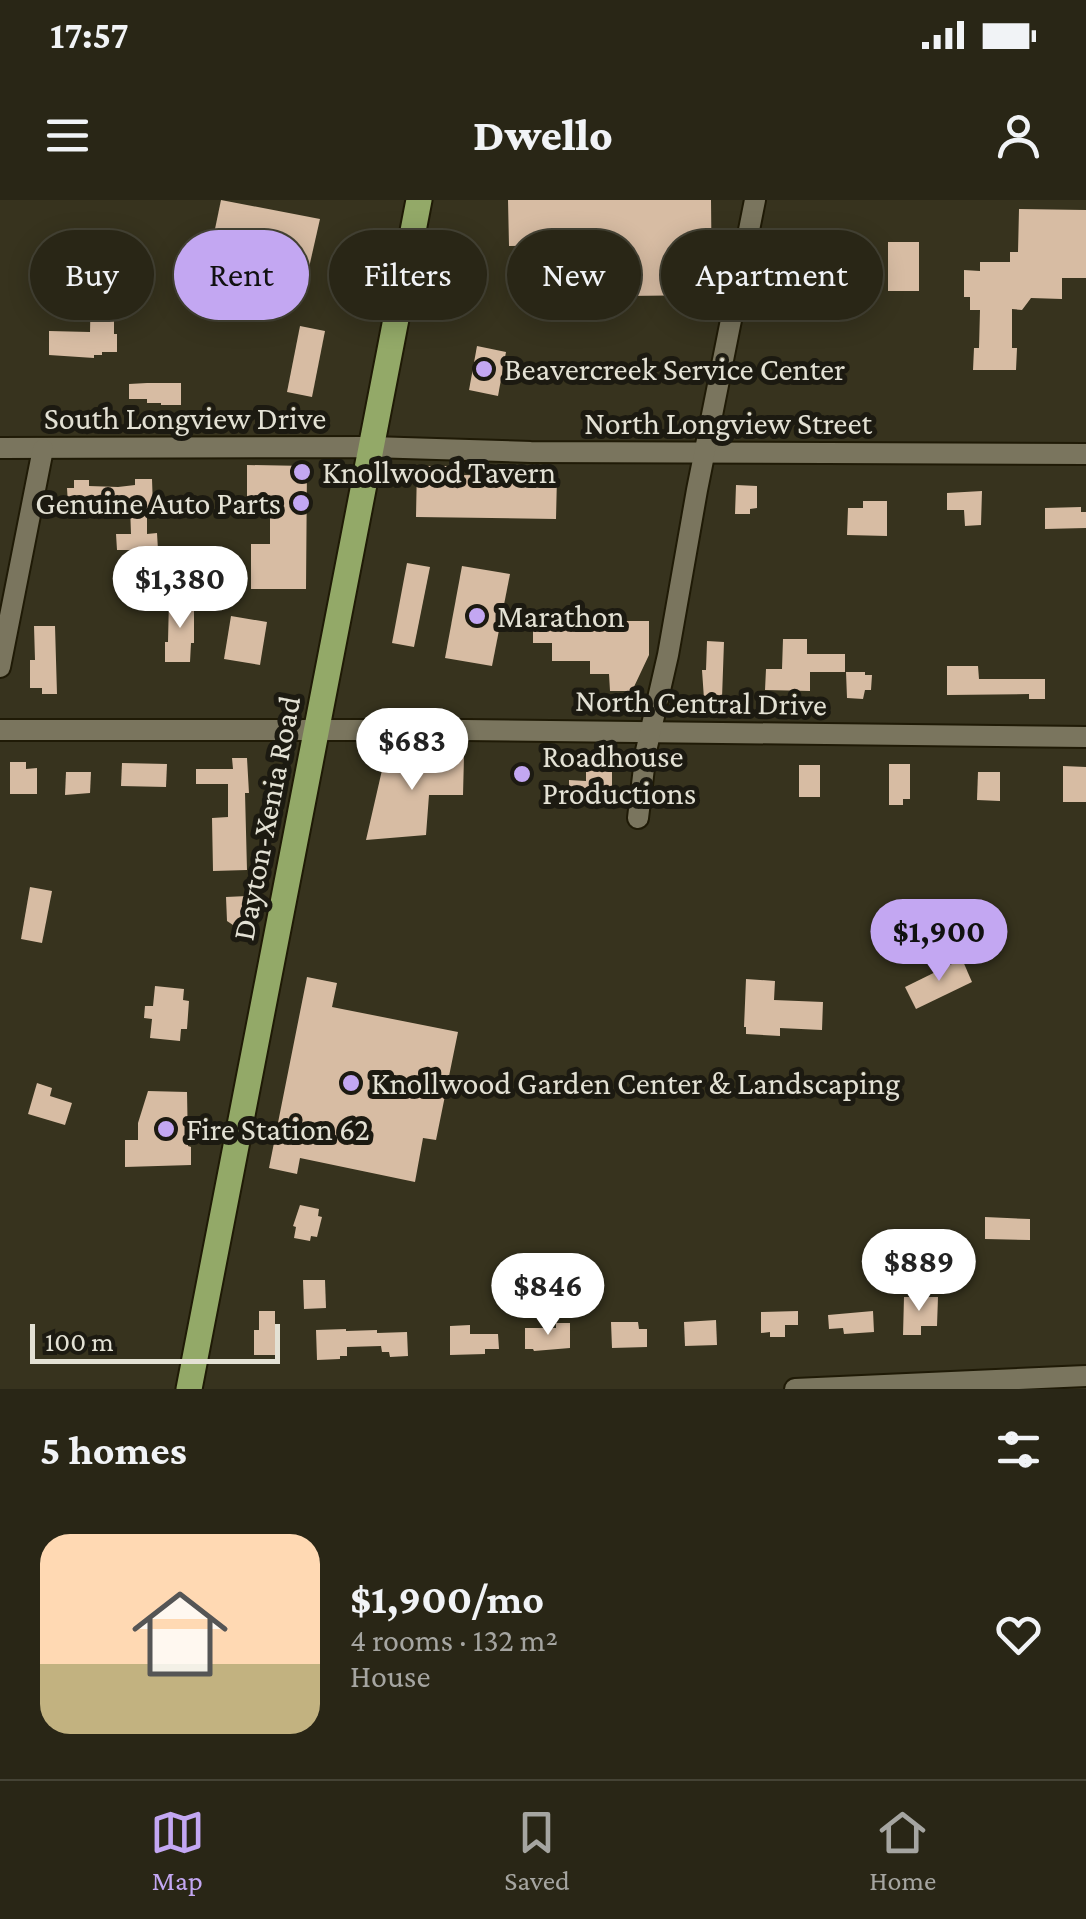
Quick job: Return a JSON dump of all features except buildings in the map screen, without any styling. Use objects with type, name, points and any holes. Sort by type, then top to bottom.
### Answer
[{"type":"main road","name":"Dayton-Xenia Road","points":[[188,1389],[419,200]]},
{"type":"street","points":[[638,818],[646,751],[756,200]]},
{"type":"street","name":"South Longview Drive","points":[[0,448],[371,447]]},
{"type":"street","name":"North Longview Street","points":[[371,447],[475,452],[1086,454]]},
{"type":"street","points":[[0,667],[43,449]]},
{"type":"street","name":"North Central Drive","points":[[0,730],[1086,736]]},
{"type":"street","points":[[794,1389],[1086,1376]]},
{"type":"place","name":"Beavercreek Service Center","points":[[484,369]]},
{"type":"place","name":"Knollwood Tavern","points":[[302,472]]},
{"type":"place","name":"Genuine Auto Parts","points":[[301,503]]},
{"type":"place","name":"Marathon","points":[[477,616]]},
{"type":"place","name":"Roadhouse Productions","points":[[522,774]]},
{"type":"place","name":"Knollwood Garden Center & Landscaping","points":[[351,1083]]},
{"type":"place","name":"Fire Station 62","points":[[166,1129]]}]
